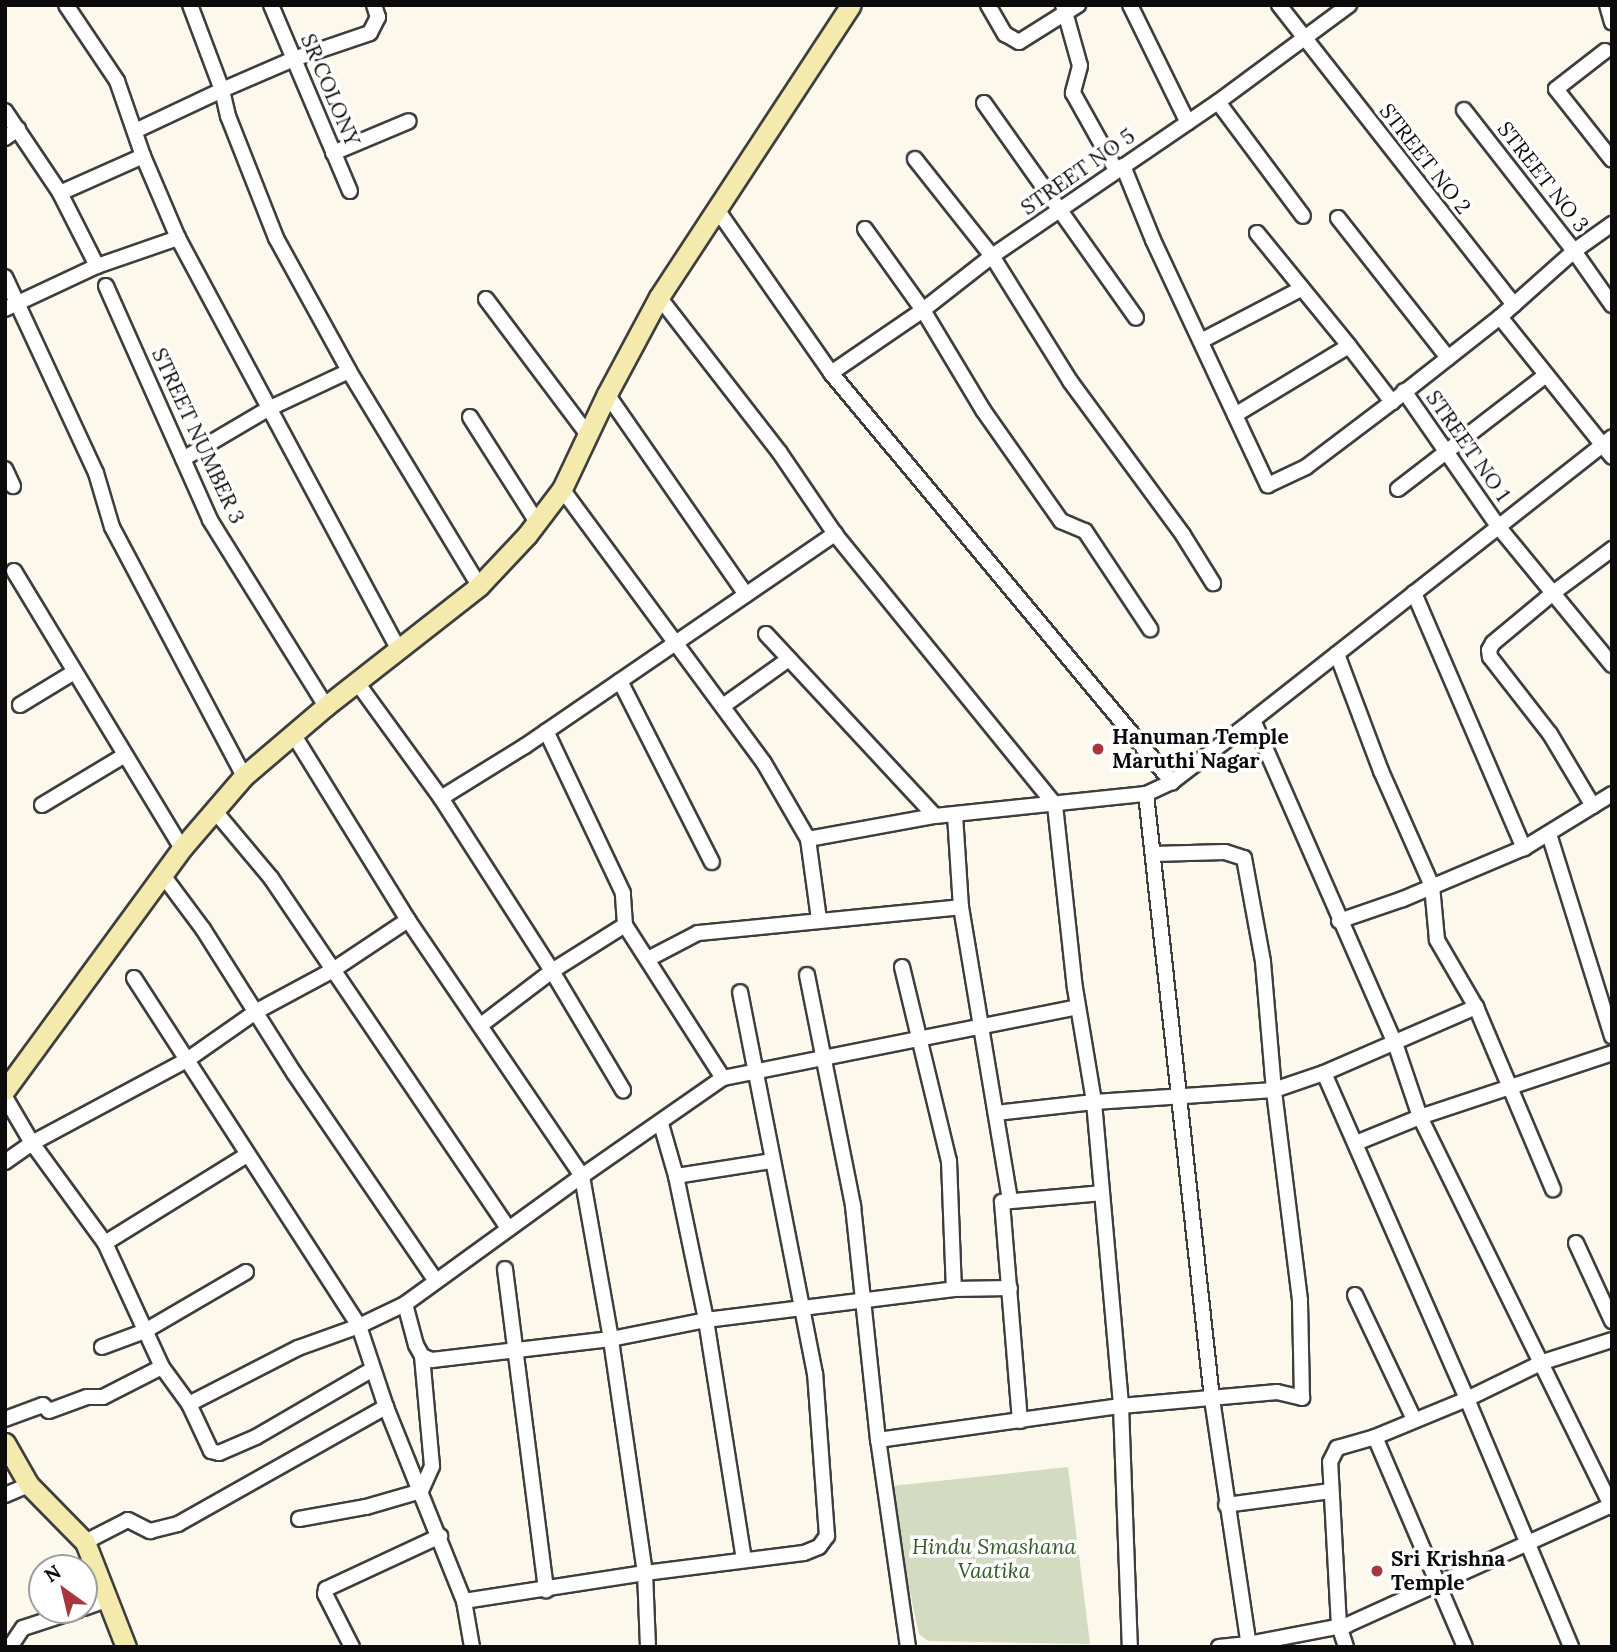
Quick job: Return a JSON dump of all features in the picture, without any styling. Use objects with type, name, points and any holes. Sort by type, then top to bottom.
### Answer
[{"type":"street","points":[[66,5],[117,80],[143,156],[178,238],[399,650]]},
{"type":"street","points":[[190,5],[222,90],[228,116],[276,238],[349,371],[479,586]]},
{"type":"street","name":"SR COLONY","points":[[271,5],[296,58],[350,191]]},
{"type":"street","points":[[135,131],[296,58],[370,33],[378,17],[374,5]]},
{"type":"street","points":[[5,1090],[112,947],[181,848],[244,776],[356,681],[479,586],[537,522],[562,489],[607,394],[659,297],[851,5]]},
{"type":"street","points":[[988,5],[1005,34],[1019,42],[1069,8],[1080,66],[1073,93],[1119,168],[1268,485],[1306,467],[1392,402],[1500,317],[1574,251],[1612,224]]},
{"type":"street","points":[[1130,5],[1188,122]]},
{"type":"street","name":"STREET NO 2","points":[[1279,5],[1514,305]]},
{"type":"street","name":"STREET NO 5","points":[[831,373],[923,310],[992,256],[1218,102],[1349,5]]},
{"type":"street","points":[[1607,5],[1612,22]]},
{"type":"street","points":[[1605,51],[1556,89],[1612,160]]},
{"type":"street","points":[[1218,102],[1303,216]]},
{"type":"street","points":[[984,103],[1062,209],[1136,318]]},
{"type":"street","name":"STREET NO 3","points":[[1464,110],[1574,251],[1612,305]]},
{"type":"street","points":[[5,111],[11,134],[60,193],[97,266]]},
{"type":"street","points":[[334,153],[410,121]]},
{"type":"street","points":[[60,193],[143,156]]},
{"type":"street","points":[[915,159],[992,256],[1070,381],[1183,534],[1213,583]]},
{"type":"street","points":[[716,208],[831,373],[1172,782]]},
{"type":"street","points":[[1338,218],[1448,358]]},
{"type":"street","points":[[864,229],[923,310],[983,410],[1061,521],[1085,531],[1150,629]]},
{"type":"street","points":[[1257,233],[1392,402]]},
{"type":"street","points":[[11,306],[97,266],[178,238]]},
{"type":"street","points":[[5,277],[11,306],[96,473],[112,527],[244,776]]},
{"type":"street","name":"STREET NUMBER 3","points":[[106,286],[210,520],[326,706]]},
{"type":"street","points":[[1202,341],[1301,289]]},
{"type":"street","points":[[659,297],[780,453],[835,534],[1055,805],[1077,1007],[1094,1102],[1121,1406],[1130,1647]]},
{"type":"street","points":[[486,299],[588,435]]},
{"type":"street","points":[[1500,317],[1546,375],[1607,441],[1612,457]]},
{"type":"street","points":[[1235,415],[1349,346]]},
{"type":"street","points":[[183,459],[268,409],[349,371]]},
{"type":"street","points":[[1398,489],[1447,454],[1546,375]]},
{"type":"street","name":"STREET NO 1","points":[[1404,391],[1497,525],[1610,657]]},
{"type":"street","points":[[607,394],[746,595]]},
{"type":"street","points":[[470,417],[537,522]]},
{"type":"street","points":[[808,839],[935,816],[1146,794],[1172,782],[1607,441]]},
{"type":"street","points":[[5,468],[13,486]]},
{"type":"street","points":[[562,489],[764,763],[808,839],[819,919]]},
{"type":"street","points":[[441,798],[546,731],[835,534]]},
{"type":"street","points":[[1593,806],[1550,734],[1490,657],[1493,643],[1612,549]]},
{"type":"street","points":[[14,571],[181,848]]},
{"type":"street","points":[[1414,593],[1524,848]]},
{"type":"street","points":[[766,634],[935,816]]},
{"type":"street","points":[[1338,654],[1381,771],[1432,886],[1437,940],[1476,1007],[1553,1189]]},
{"type":"street","points":[[723,706],[789,659]]},
{"type":"street","points":[[20,705],[75,672]]},
{"type":"street","points":[[356,681],[441,798],[552,971],[623,1090]]},
{"type":"street","points":[[620,681],[712,862]]},
{"type":"street","points":[[1219,1647],[1249,1646],[1339,1626],[1612,1506],[1420,1117],[1395,1043],[1339,921],[1253,720]]},
{"type":"street","points":[[546,731],[623,893],[625,925],[723,1078]]},
{"type":"street","points":[[293,734],[408,920],[582,1176],[611,1339],[645,1573],[648,1647]]},
{"type":"street","points":[[42,805],[125,755]]},
{"type":"street","points":[[1146,794],[1181,1095],[1212,1399],[1249,1646]]},
{"type":"street","points":[[1339,921],[1524,848],[1612,794]]},
{"type":"street","points":[[214,810],[271,878],[508,1228]]},
{"type":"street","points":[[955,815],[961,907],[1010,1201]]},
{"type":"street","points":[[1549,834],[1612,1036]]},
{"type":"street","points":[[878,1440],[1121,1406],[1277,1392],[1302,1398],[1300,1300],[1274,1090],[1263,962],[1244,858],[1225,852],[1153,854]]},
{"type":"street","points":[[162,874],[257,1011],[294,1073],[435,1280]]},
{"type":"street","points":[[648,959],[698,933],[961,907]]},
{"type":"street","points":[[5,1162],[32,1143],[187,1060],[257,1011],[332,970],[408,920]]},
{"type":"street","points":[[481,1025],[552,971],[625,925]]},
{"type":"street","points":[[902,967],[949,1161],[954,1289]]},
{"type":"street","points":[[807,975],[853,1206],[878,1440],[908,1647]]},
{"type":"street","points":[[134,978],[359,1326],[386,1407],[464,1601],[472,1647]]},
{"type":"street","points":[[464,1601],[645,1573],[804,1553],[819,1547],[827,1536],[815,1374],[753,1072],[740,992]]},
{"type":"street","points":[[188,1404],[299,1348],[359,1326],[405,1304],[508,1228],[661,1124],[723,1078],[1077,1007]]},
{"type":"street","points":[[996,1113],[1094,1102],[1274,1090],[1324,1073],[1476,1007]]},
{"type":"street","points":[[1356,1143],[1420,1117],[1612,1053]]},
{"type":"street","points":[[1324,1073],[1467,1399],[1571,1647]]},
{"type":"street","points":[[5,1097],[32,1143],[105,1243],[162,1367],[188,1404],[205,1444],[211,1451],[219,1453],[256,1437],[373,1369]]},
{"type":"street","points":[[661,1124],[676,1176],[706,1320],[744,1560]]},
{"type":"street","points":[[105,1243],[247,1155]]},
{"type":"street","points":[[676,1176],[772,1161]]},
{"type":"street","points":[[1020,1422],[1002,1202],[1102,1193]]},
{"type":"street","points":[[1576,1243],[1612,1321]]},
{"type":"street","points":[[505,1269],[545,1590]]},
{"type":"street","points":[[102,1347],[145,1331],[246,1272]]},
{"type":"street","points":[[422,1356],[432,1360],[516,1351],[611,1339],[706,1320],[954,1289],[1010,1288]]},
{"type":"street","points":[[1355,1295],[1414,1419]]},
{"type":"street","points":[[405,1304],[422,1356],[432,1466],[421,1491]]},
{"type":"street","points":[[1346,1647],[1339,1626],[1331,1491],[1330,1462],[1337,1448],[1375,1437],[1467,1399],[1543,1362],[1612,1340]]},
{"type":"street","points":[[5,1419],[43,1405],[49,1411],[87,1397],[103,1397],[162,1367]]},
{"type":"street","points":[[85,1542],[128,1520],[150,1531],[178,1524],[386,1407]]},
{"type":"street","points":[[1375,1437],[1440,1581],[1465,1647]]},
{"type":"street","points":[[5,1443],[29,1485],[85,1542],[126,1647]]},
{"type":"street","points":[[5,1495],[29,1485]]},
{"type":"street","points":[[299,1519],[366,1507],[421,1491]]},
{"type":"street","points":[[1226,1505],[1331,1491]]},
{"type":"street","points":[[352,1647],[325,1594],[326,1589],[440,1536]]},
{"type":"street","points":[[98,1603],[106,1600]]},
{"type":"street","points":[[10,1647],[23,1628],[35,1624]]},
{"type":"green space","name":"Hindu Smashana Vaatika","points":[[1068,1467],[1090,1644],[928,1641],[919,1634],[898,1537],[892,1486]]},
{"type":"place","name":"Hanuman Temple Maruthi Nagar","points":[[1098,749]]},
{"type":"place","name":"Sri Krishna Temple","points":[[1377,1571]]}]
